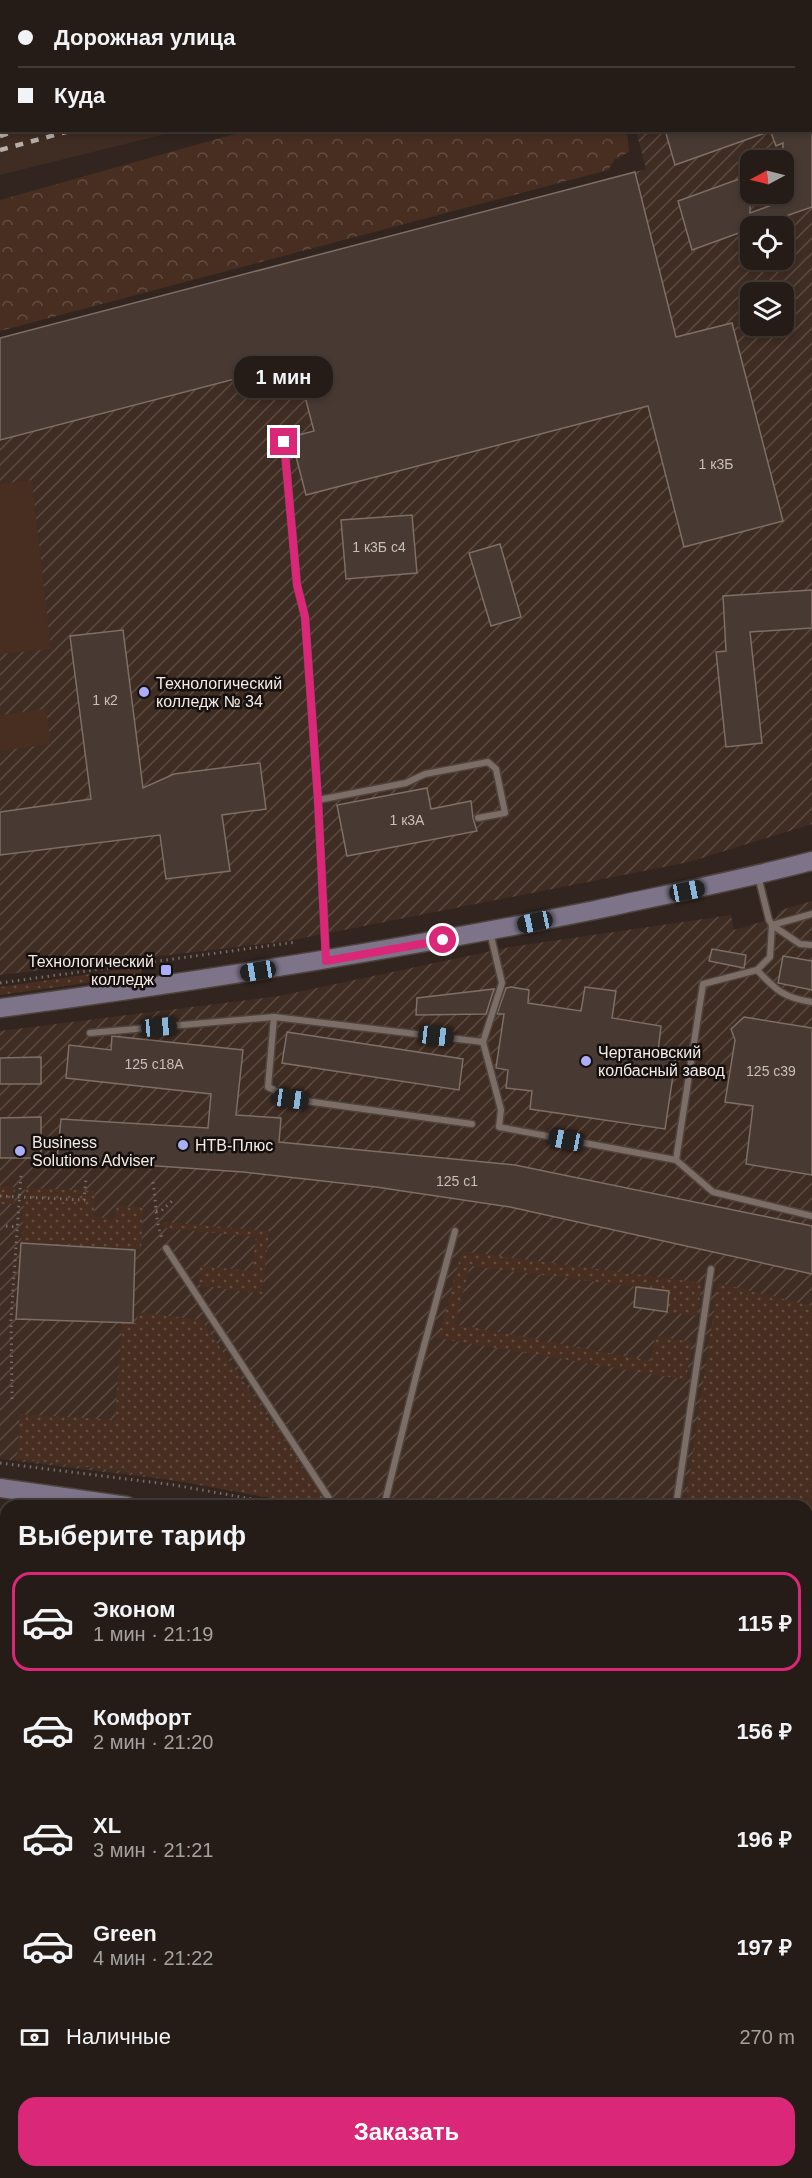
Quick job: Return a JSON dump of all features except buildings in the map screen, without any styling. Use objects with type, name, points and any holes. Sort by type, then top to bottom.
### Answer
[{"type":"main road","points":[[0,1008],[326,961],[490,931],[758,875],[812,861]]},
{"type":"main road","points":[[2,1488],[53,1500]]},
{"type":"main road","points":[[2,1488],[85,1500]]},
{"type":"lane","points":[[284,442],[297,585],[305,617],[318,800],[326,961]]},
{"type":"lane","points":[[318,800],[406,783],[425,774],[488,762],[496,769],[505,813],[478,818]]},
{"type":"lane","points":[[758,875],[772,925],[800,944],[812,945]]},
{"type":"lane","points":[[772,925],[812,914]]},
{"type":"lane","points":[[676,1160],[703,984],[757,970],[770,957],[772,925]]},
{"type":"lane","points":[[490,931],[502,983],[483,1042],[501,1110],[499,1127],[676,1160],[713,1192],[812,1216]]},
{"type":"lane","points":[[757,970],[777,991],[794,1000],[812,1002]]},
{"type":"lane","points":[[90,1033],[274,1017],[483,1042]]},
{"type":"lane","points":[[274,1017],[268,1087],[291,1099],[472,1124]]},
{"type":"lane","points":[[385,1500],[455,1231]]},
{"type":"lane","points":[[166,1248],[330,1500]]},
{"type":"lane","points":[[677,1500],[711,1269]]},
{"type":"path","points":[[0,983],[296,942]]},
{"type":"path","points":[[12,1399],[11,1319],[21,1175]]},
{"type":"path","points":[[0,1196],[84,1200],[86,1178]]},
{"type":"path","points":[[153,1182],[156,1222],[166,1248]]},
{"type":"path","points":[[156,1211],[161,1211],[172,1201]]},
{"type":"path","points":[[6,1226],[17,1227]]},
{"type":"path","points":[[0,1463],[174,1485],[258,1500]]},
{"type":"shaded area","points":[[0,132],[174,132],[0,175]]},
{"type":"shaded area","points":[[636,132],[812,132],[812,824],[689,862],[288,941],[0,975],[0,338],[646,169]]},
{"type":"shaded area","points":[[812,901],[812,1500],[330,1500],[0,1459],[0,1031],[279,996],[510,947],[731,915],[734,930],[775,918],[781,910]]},
{"type":"green space","points":[[242,132],[627,132],[629,152],[615,159],[608,170],[0,331],[0,200]]},
{"type":"green space","points":[[32,480],[51,649],[0,654],[0,484]]},
{"type":"green space","points":[[46,709],[51,744],[0,751],[0,715]]},
{"type":"green space","points":[[140,967],[143,975],[0,995],[0,987]]},
{"type":"green space","points":[[0,1186],[15,1187],[14,1204],[0,1204]]},
{"type":"green space","points":[[25,1188],[95,1191],[94,1217],[115,1219],[117,1206],[143,1207],[141,1249],[21,1243]]},
{"type":"green space","points":[[164,1222],[269,1231],[262,1294],[199,1285],[200,1266],[252,1271],[256,1237],[164,1228]]},
{"type":"green space","points":[[462,1251],[702,1283],[697,1316],[667,1312],[669,1291],[470,1266],[455,1324],[651,1361],[655,1336],[692,1342],[686,1380],[438,1338]]},
{"type":"green space","points":[[718,1283],[812,1306],[812,1500],[686,1500]]},
{"type":"green space","points":[[138,1312],[201,1320],[325,1500],[282,1500],[122,1471],[17,1459],[20,1414],[115,1420],[122,1323],[137,1323]]},
{"type":"railway","points":[[0,136],[13,132]]},
{"type":"railway","points":[[0,150],[66,132]]},
{"type":"place","name":"Технологический колледж № 34","points":[[144,692]]},
{"type":"place","name":"Технологический колледж","points":[[166,970]]},
{"type":"place","name":"Чертановский колбасный завод","points":[[586,1061]]},
{"type":"place","name":"НТВ-Плюс","points":[[183,1145]]},
{"type":"place","name":"Business Solutions Adviser","points":[[20,1151]]},
{"type":"route","points":[[284,442],[297,585],[305,617],[318,800],[326,961],[443,940]]}]
